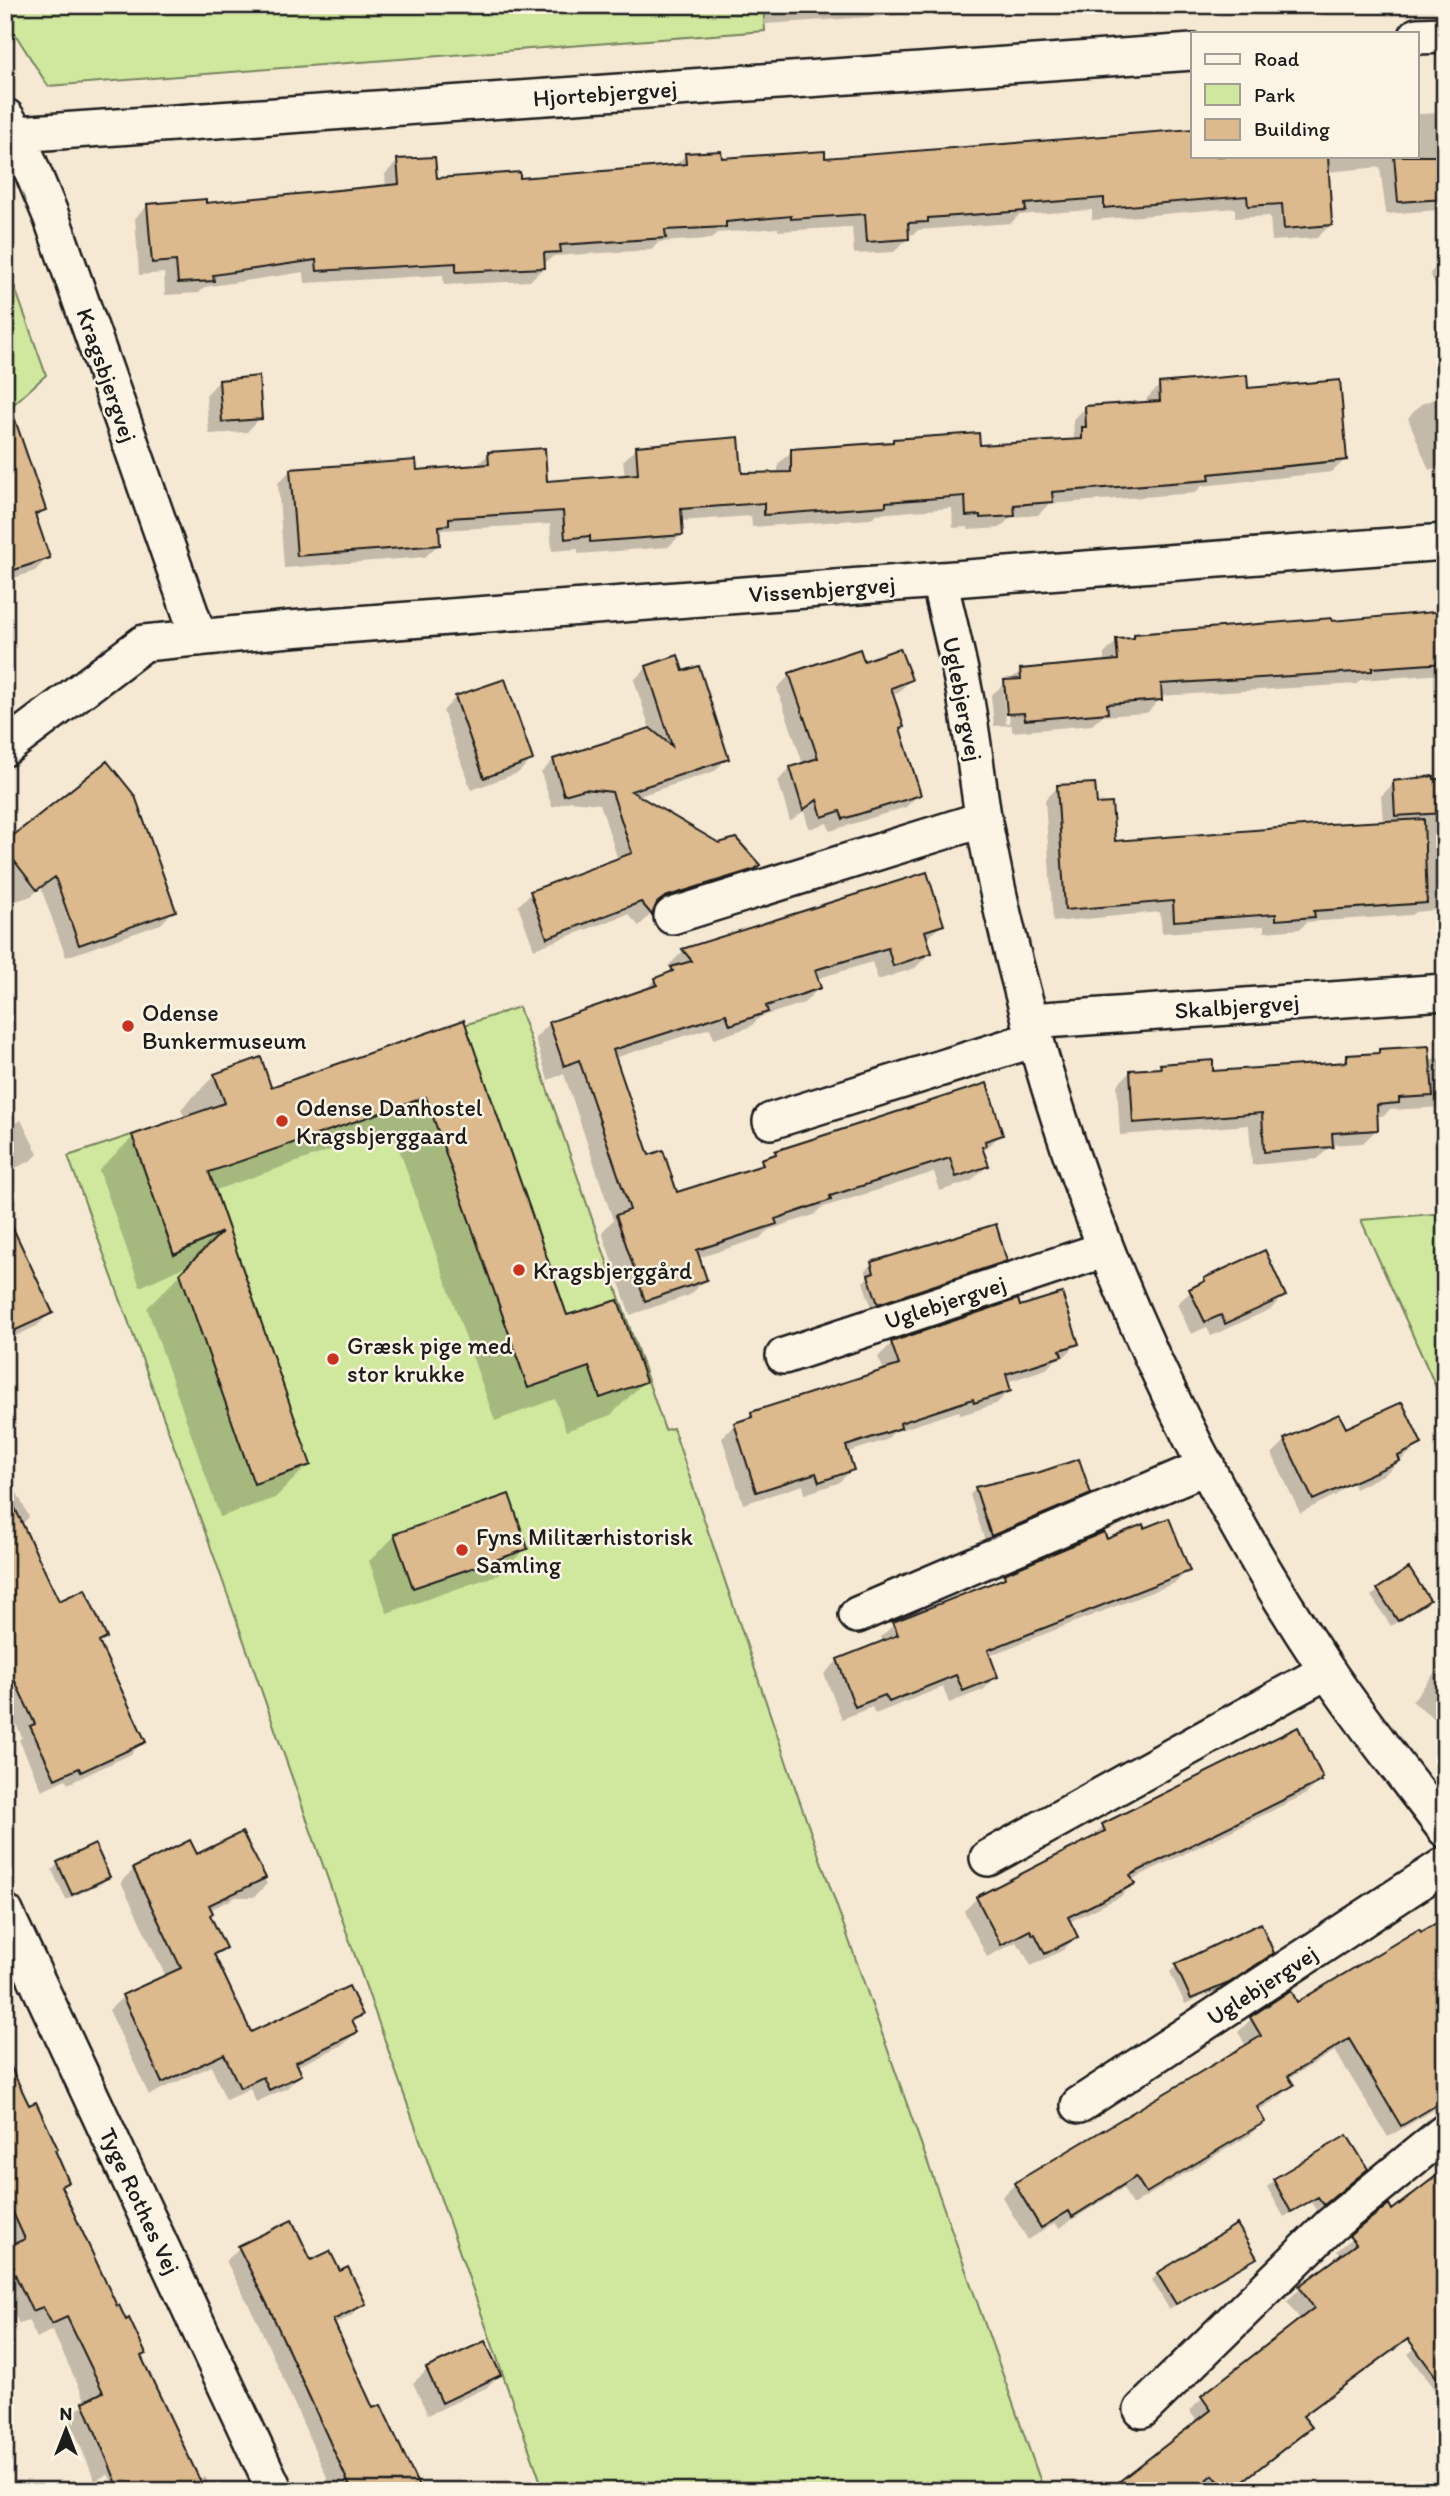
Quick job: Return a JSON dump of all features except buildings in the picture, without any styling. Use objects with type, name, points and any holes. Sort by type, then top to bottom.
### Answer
[{"type":"street","points":[[1418,37],[1445,34]]},
{"type":"street","name":"Hjortebjergvej","points":[[11,125],[1191,52]]},
{"type":"street","name":"Kragsbjergvej","points":[[11,125],[51,216],[199,638]]},
{"type":"street","name":"Vissenbjergvej","points":[[5,748],[144,643],[1445,542]]},
{"type":"street","name":"Uglebjergvej","points":[[939,580],[965,698],[984,819],[1005,920],[1033,1030],[1069,1145],[1106,1249],[1153,1359],[1264,1570],[1327,1671],[1445,1829]]},
{"type":"street","points":[[672,916],[984,819]]},
{"type":"street","name":"Skalbjergvej","points":[[1033,1030],[1445,992]]},
{"type":"street","points":[[771,1121],[1033,1030]]},
{"type":"street","name":"Uglebjergvej","points":[[783,1356],[1106,1249]]},
{"type":"street","points":[[857,1615],[1207,1466]]},
{"type":"street","points":[[988,1858],[1327,1671]]},
{"type":"street","name":"Uglebjergvej","points":[[1079,2105],[1445,1865]]},
{"type":"street","name":"Tyge Rothes Vej","points":[[5,1912],[275,2491]]},
{"type":"street","points":[[1142,2410],[1331,2225],[1445,2132]]},
{"type":"green space","points":[[5,5],[763,5],[765,31],[48,86],[5,18]]},
{"type":"green space","points":[[5,260],[46,375],[5,412]]},
{"type":"green space","points":[[519,1007],[665,1430],[673,1428],[800,1802],[1044,2491],[544,2491],[211,1548],[68,1156]]},
{"type":"green space","points":[[1445,1213],[1445,1407],[1361,1220]]},
{"type":"place","name":"Odense Bunkermuseum","points":[[128,1026]]},
{"type":"place","name":"Odense Danhostel Kragsbjerggaard","points":[[282,1121]]},
{"type":"place","name":"Kragsbjerggård","points":[[519,1270]]},
{"type":"place","name":"Græsk pige med stor krukke","points":[[333,1359]]},
{"type":"place","name":"Fyns Militærhistorisk Samling","points":[[462,1550]]}]
